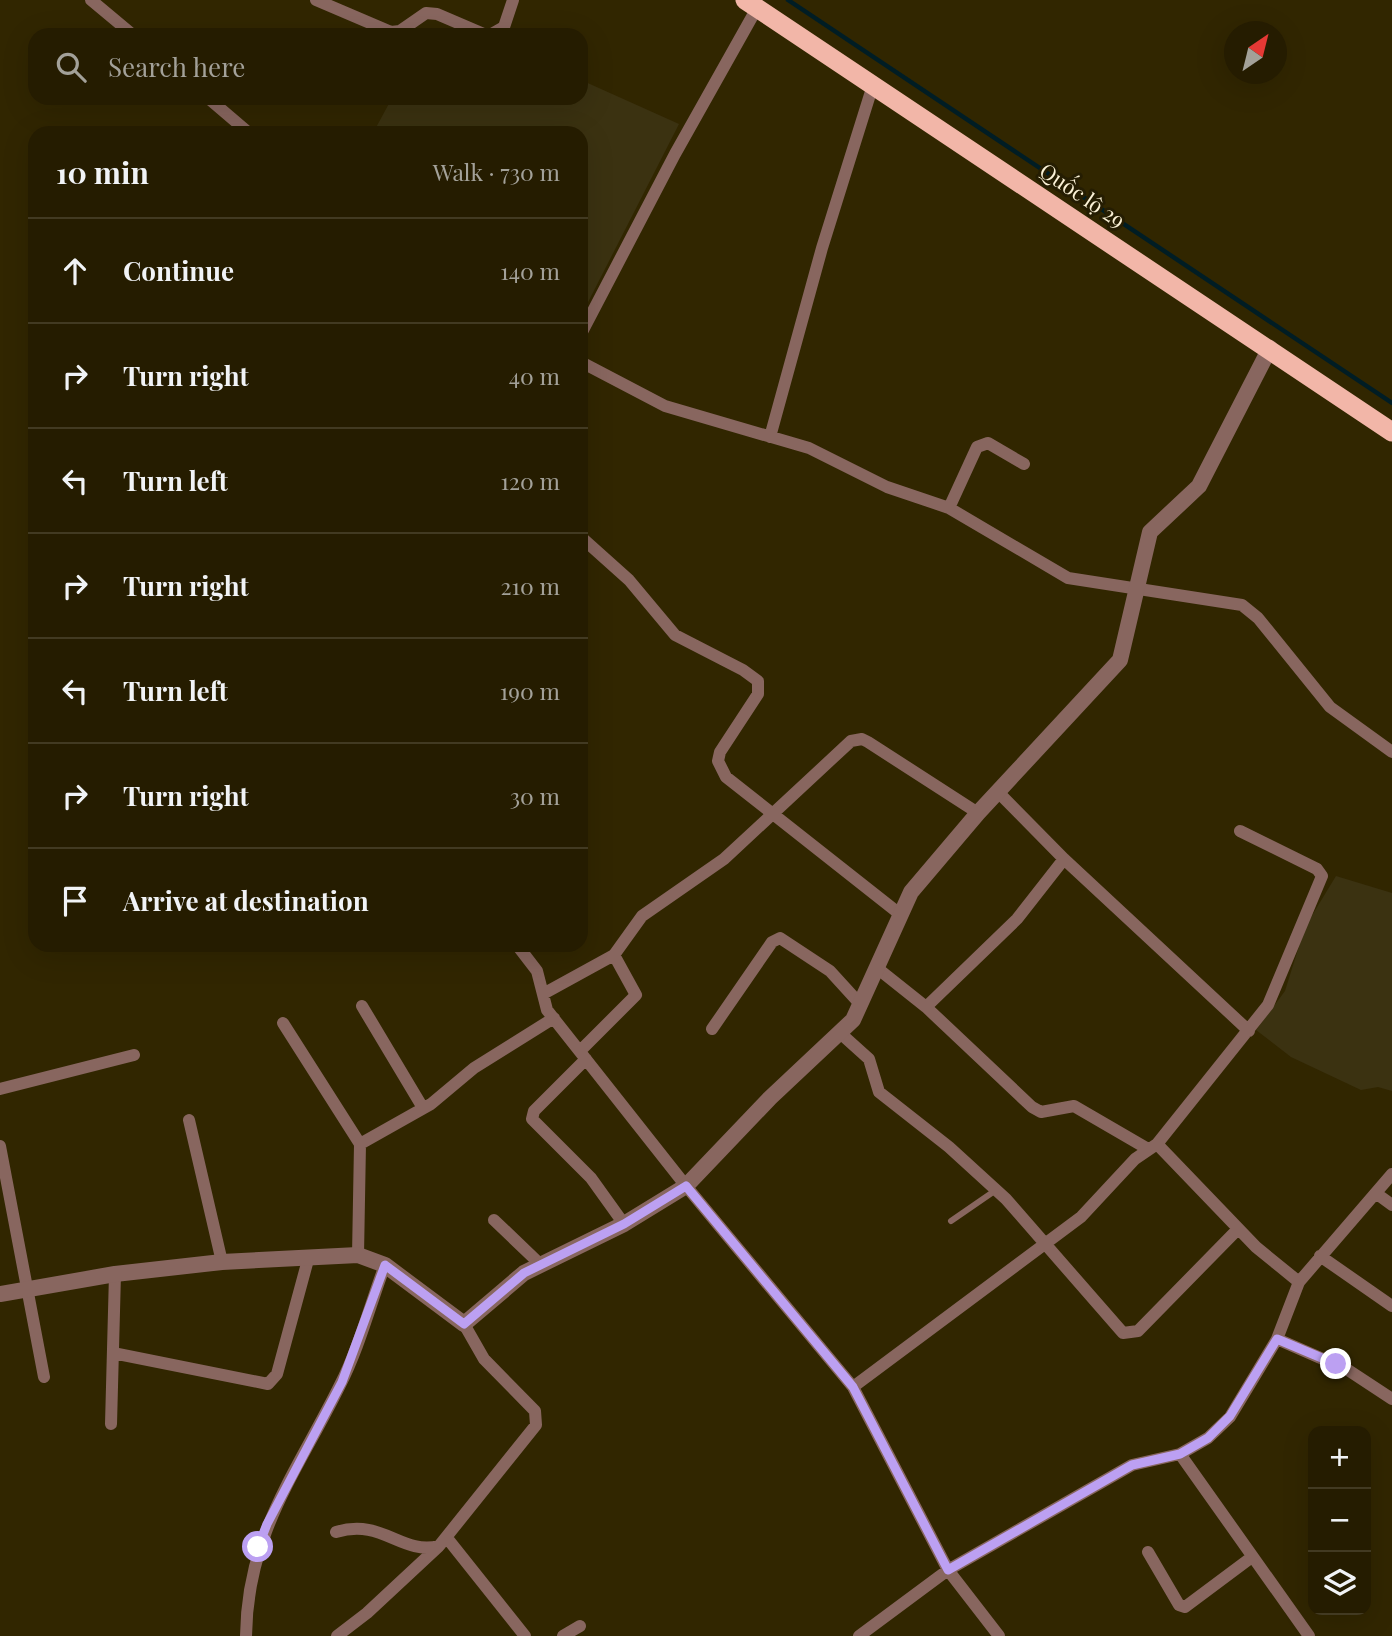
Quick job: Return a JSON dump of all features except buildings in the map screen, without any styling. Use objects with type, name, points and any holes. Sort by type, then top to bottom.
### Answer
[{"type":"highway","name":"Quốc lộ 29","points":[[751,4],[1270,348],[1392,432]]},
{"type":"street","points":[[91,0],[125,28]]},
{"type":"street","points":[[316,0],[382,28]]},
{"type":"street","points":[[502,28],[513,0]]},
{"type":"street","points":[[588,321],[662,185],[751,4]]},
{"type":"street","points":[[404,28],[426,13],[437,14],[471,28]]},
{"type":"street","points":[[770,437],[818,260],[873,85]]},
{"type":"street","points":[[216,105],[240,126]]},
{"type":"street","points":[[464,1324],[524,1273],[624,1224],[686,1186],[769,1098],[853,1020],[911,892],[978,813],[1121,660],[1150,532],[1199,486],[1270,348]]},
{"type":"street","points":[[588,366],[666,406],[809,447],[887,488],[949,508],[1068,578],[1233,601],[1251,610],[1330,707],[1392,752]]},
{"type":"street","points":[[949,508],[977,447],[982,443],[988,443],[1024,464]]},
{"type":"street","points":[[588,543],[629,580],[675,635],[743,670],[758,681],[758,694],[720,752],[718,761],[726,778],[901,915]]},
{"type":"street","points":[[543,994],[614,955],[642,916],[724,859],[769,814],[851,741],[862,739],[978,813]]},
{"type":"street","points":[[999,793],[1064,859],[1249,1031]]},
{"type":"street","points":[[853,1387],[1081,1217],[1126,1168],[1152,1147],[1249,1031],[1274,994],[1298,927],[1322,876],[1317,869],[1240,831]]},
{"type":"street","points":[[926,1007],[1008,928],[1064,859]]},
{"type":"street","points":[[712,1029],[772,942],[780,937],[830,971],[861,1005]]},
{"type":"street","points":[[522,952],[537,971],[547,1010],[686,1186],[853,1387],[948,1570],[999,1636]]},
{"type":"street","points":[[614,955],[636,995],[534,1111],[532,1119],[591,1178],[624,1224]]},
{"type":"street","points":[[877,968],[926,1007],[1032,1107],[1041,1112],[1074,1106],[1152,1147],[1238,1229],[1299,1282]]},
{"type":"street","points":[[362,1006],[423,1108]]},
{"type":"street","points":[[360,1144],[423,1108],[474,1068],[554,1018]]},
{"type":"street","points":[[283,1023],[360,1144],[358,1255]]},
{"type":"street","points":[[839,1032],[869,1059],[879,1092],[949,1147],[996,1190],[1118,1329],[1128,1334],[1138,1331],[1238,1229]]},
{"type":"street","points":[[0,1089],[134,1055]]},
{"type":"street","points":[[189,1120],[222,1262]]},
{"type":"street","points":[[0,1146],[44,1377]]},
{"type":"street","points":[[859,1636],[948,1570],[1132,1465],[1180,1454],[1208,1438],[1230,1416],[1277,1339],[1299,1282],[1392,1174]]},
{"type":"street","points":[[1377,1194],[1392,1205]]},
{"type":"street","points":[[494,1220],[540,1264]]},
{"type":"street","points":[[0,1294],[26,1287],[222,1262],[358,1255],[385,1265],[464,1324],[484,1359],[535,1411],[537,1418],[533,1432],[443,1542],[367,1613],[337,1636]]},
{"type":"street","points":[[113,1353],[268,1384],[277,1374],[309,1256]]},
{"type":"street","points":[[1320,1256],[1392,1306]]},
{"type":"street","points":[[246,1636],[255,1563],[267,1524],[342,1382],[385,1265]]},
{"type":"street","points":[[111,1424],[115,1275]]},
{"type":"street","points":[[1277,1339],[1348,1370],[1392,1399]]},
{"type":"street","points":[[1180,1454],[1309,1636]]},
{"type":"street","points":[[336,1532],[356,1527],[372,1528],[418,1548],[443,1542]]},
{"type":"street","points":[[443,1542],[525,1636]]},
{"type":"street","points":[[1148,1552],[1180,1605],[1185,1607],[1252,1557]]},
{"type":"street","points":[[562,1636],[580,1626]]},
{"type":"lane","points":[[951,1221],[996,1190]]},
{"type":"shaded area","points":[[588,83],[679,124],[588,302],[588,126],[377,126],[388,105],[588,105]]},
{"type":"shaded area","points":[[1336,876],[1392,893],[1392,1091],[1378,1087],[1361,1090],[1291,1057],[1256,1030],[1285,991],[1305,927]]},
{"type":"waterway","points":[[788,0],[1392,403]]},
{"type":"route","points":[[258,1547],[302,1455],[342,1382],[385,1265],[464,1324],[524,1273],[624,1224],[686,1186],[853,1387],[948,1570],[1132,1465],[1180,1454],[1208,1438],[1230,1416],[1277,1339],[1336,1364]]}]
